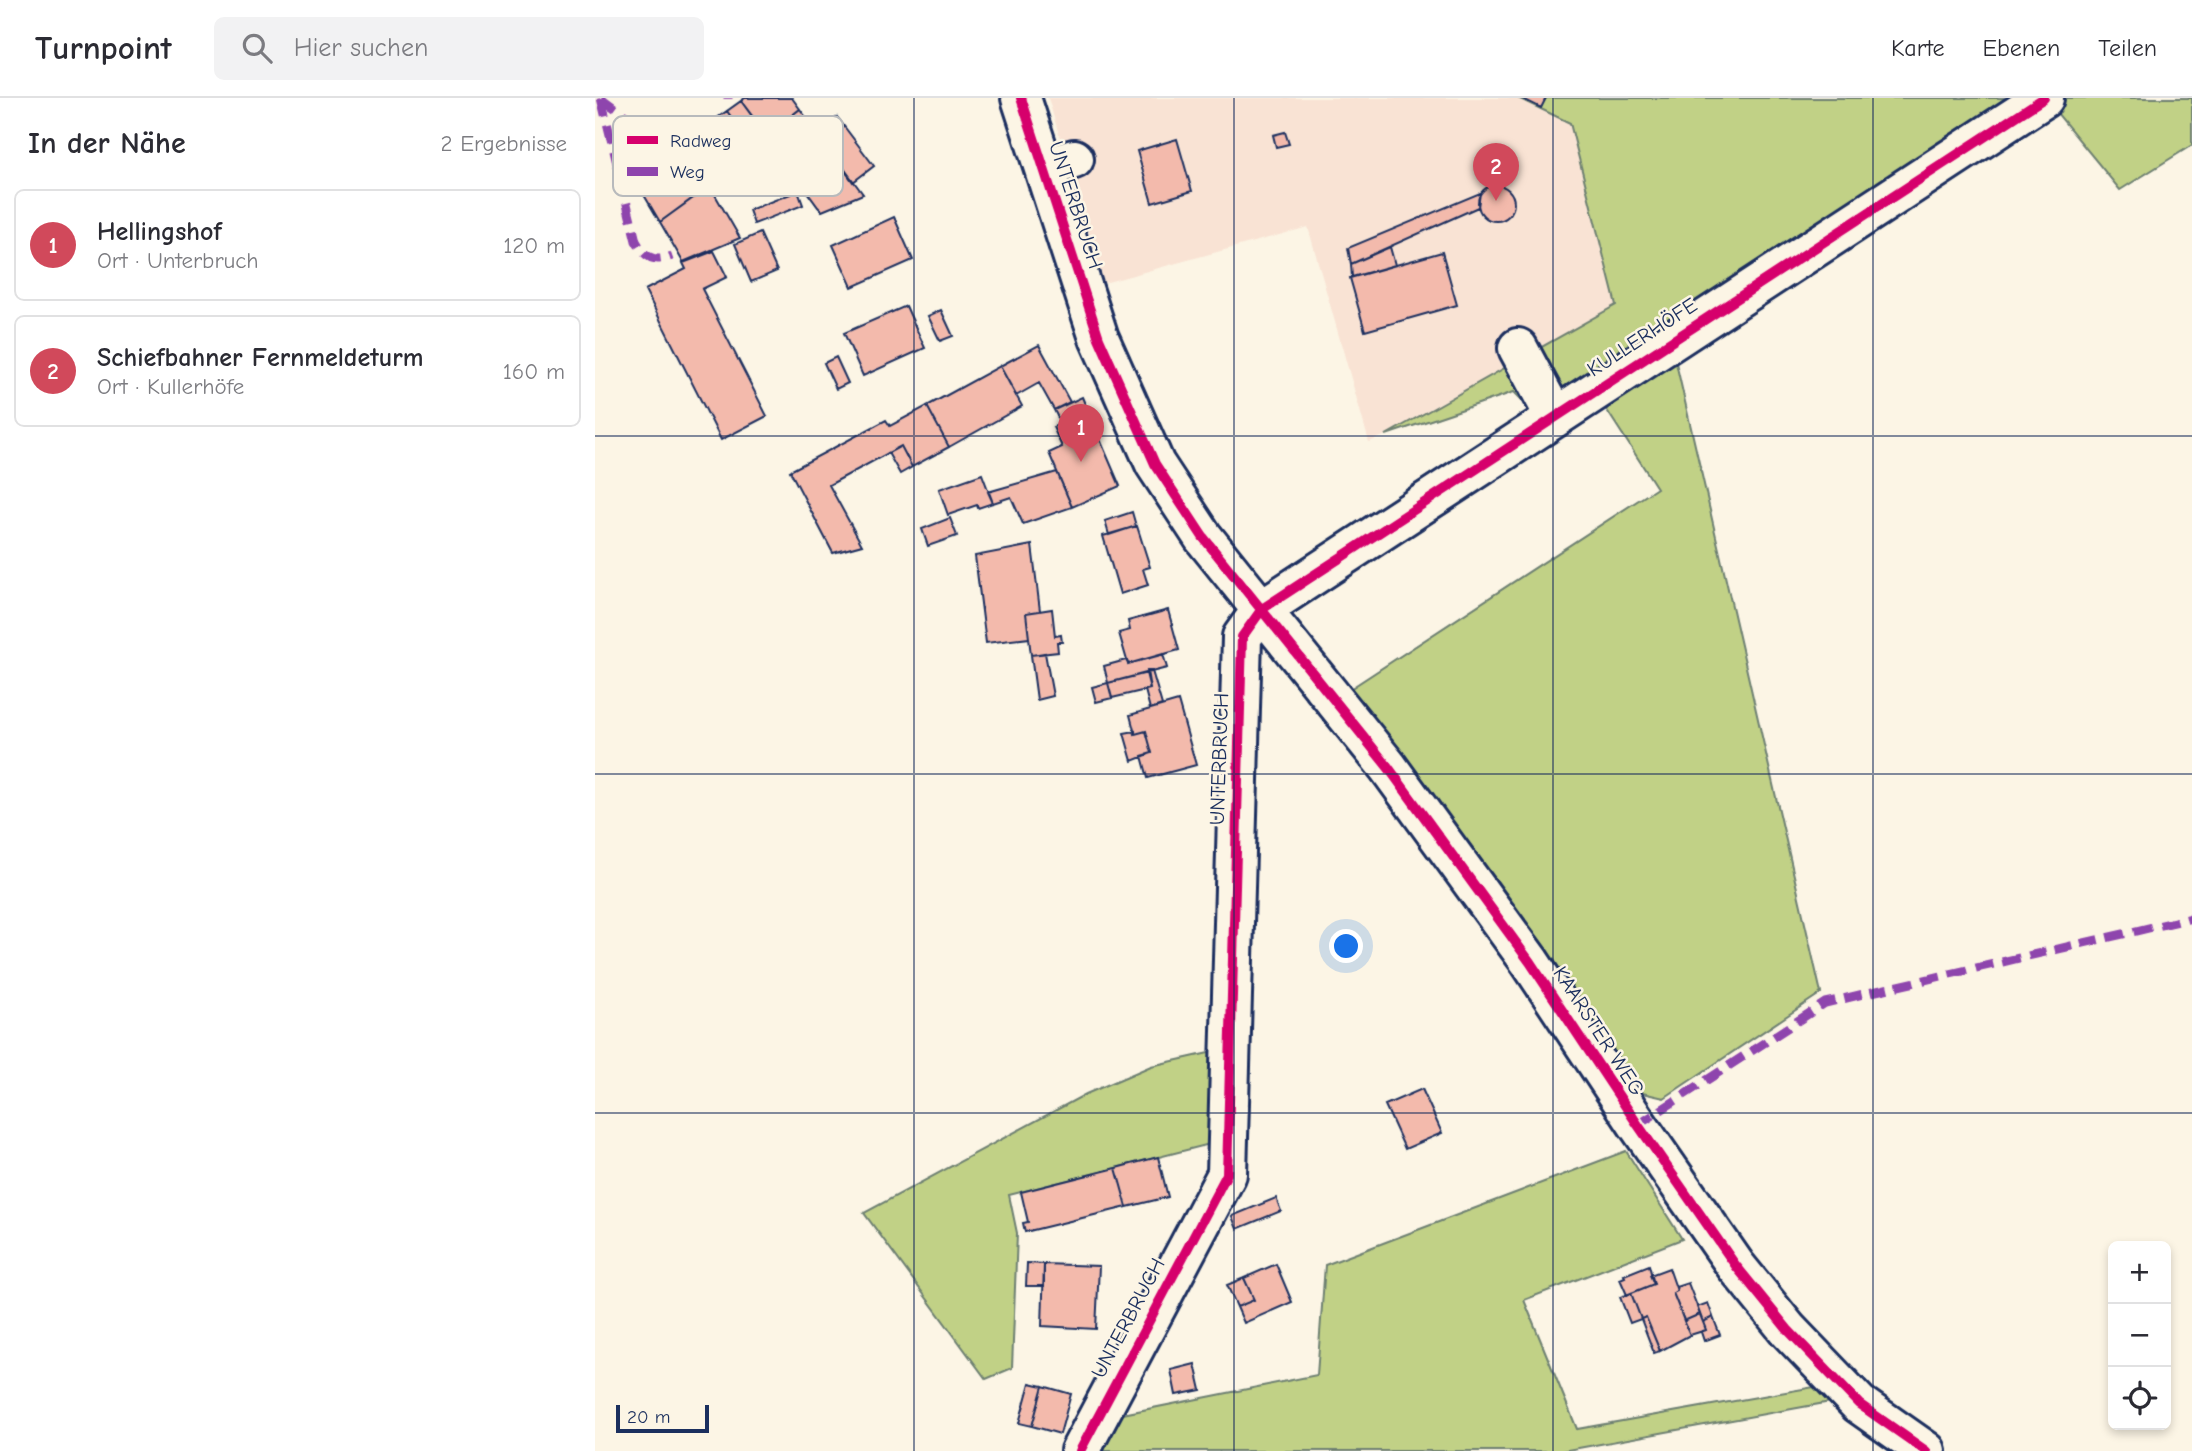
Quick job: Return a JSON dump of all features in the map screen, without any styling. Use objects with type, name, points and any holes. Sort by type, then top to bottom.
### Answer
[{"type":"street","name":"UNTERBRUCH","points":[[1021,98],[1059,163],[1098,338],[1155,464],[1203,537],[1262,608],[1242,638],[1227,1174],[1080,1451]]},
{"type":"street","name":"KULLERHÖFE","points":[[1262,608],[2044,98]]},
{"type":"street","points":[[1518,348],[1555,416]]},
{"type":"street","name":"KAARSTER WEG","points":[[1262,608],[1388,767],[1530,962],[1736,1266],[1788,1330],[1859,1404],[1926,1451]]},
{"type":"shaded area","points":[[1048,98],[1518,98],[1570,123],[1616,305],[1386,435],[1369,442],[1308,227],[1104,283]]},
{"type":"green space","points":[[1518,98],[2022,98],[1537,415],[1514,392],[1386,435],[1616,305],[1570,123]]},
{"type":"green space","points":[[2065,98],[2192,98],[2192,145],[2120,190],[2052,107]]},
{"type":"green space","points":[[1674,354],[1821,993],[1664,1098],[1638,1092],[1402,757],[1350,689],[1657,488],[1601,401]]},
{"type":"green space","points":[[1222,1050],[1218,1142],[1009,1195],[1017,1233],[1012,1368],[986,1379],[864,1213],[1086,1094],[1151,1066]]},
{"type":"green space","points":[[1626,1151],[1682,1239],[1524,1300],[1577,1429],[1814,1387],[1830,1402],[1562,1451],[1095,1451],[1113,1416],[1317,1375],[1325,1265]]},
{"type":"building","points":[[745,98],[792,98],[800,109],[791,116],[752,116],[741,101]]},
{"type":"building","points":[[1521,98],[1546,98],[1541,108]]},
{"type":"building","points":[[741,101],[752,116],[731,116],[727,111]]},
{"type":"building","points":[[800,109],[805,116],[791,116]]},
{"type":"building","points":[[843,125],[874,166],[853,182],[843,168]]},
{"type":"building","points":[[1285,132],[1289,144],[1276,147],[1273,135]]},
{"type":"building","points":[[1177,139],[1192,191],[1152,203],[1137,151]]},
{"type":"building","points":[[843,167],[863,194],[822,211],[810,196],[843,196]]},
{"type":"building","points":[[1496,185],[1509,190],[1514,203],[1509,216],[1496,221],[1483,216],[1478,203],[1483,190]]},
{"type":"building","points":[[1480,193],[1478,207],[1351,264],[1348,248]]},
{"type":"building","points":[[645,196],[696,196],[660,222]]},
{"type":"building","points":[[696,196],[716,196],[740,238],[683,262],[660,222]]},
{"type":"building","points":[[785,196],[800,196],[803,205],[754,224],[749,210]]},
{"type":"building","points":[[894,217],[913,260],[852,287],[833,245]]},
{"type":"building","points":[[760,233],[777,271],[751,282],[735,244]]},
{"type":"building","points":[[1390,247],[1395,265],[1352,277],[1351,264]]},
{"type":"building","points":[[714,251],[727,277],[702,289],[767,416],[721,440],[645,290],[686,269],[683,263]]},
{"type":"building","points":[[1442,252],[1457,305],[1365,331],[1350,278]]},
{"type":"building","points":[[906,306],[925,348],[863,376],[844,333]]},
{"type":"building","points":[[941,310],[953,336],[940,341],[928,316]]},
{"type":"building","points":[[1039,345],[1070,402],[1054,410],[1039,383],[1016,396],[1000,366]]},
{"type":"building","points":[[836,357],[848,383],[836,389],[824,363]]},
{"type":"building","points":[[1000,366],[1022,406],[949,447],[927,406]]},
{"type":"building","points":[[1082,397],[1090,416],[1071,425],[1069,420],[1061,424],[1054,410]]},
{"type":"building","points":[[927,406],[949,447],[912,467],[901,446],[829,485],[862,545],[833,553],[790,471],[886,420],[890,426]]},
{"type":"building","points":[[1090,416],[1120,486],[1072,507],[1049,453],[1062,447],[1053,427],[1069,420],[1071,425]]},
{"type":"building","points":[[901,446],[912,467],[900,474],[888,453]]},
{"type":"building","points":[[1057,472],[1072,507],[1023,524],[1011,497],[993,503],[988,492]]},
{"type":"building","points":[[982,474],[993,503],[978,508],[977,505],[948,515],[939,489]]},
{"type":"building","points":[[1132,512],[1136,526],[1109,535],[1105,521]]},
{"type":"building","points":[[950,518],[957,536],[928,546],[922,529]]},
{"type":"building","points":[[1137,526],[1150,567],[1143,569],[1148,585],[1120,594],[1103,536]]},
{"type":"building","points":[[1032,545],[1040,611],[1026,613],[1029,638],[986,643],[975,556]]},
{"type":"building","points":[[1052,609],[1055,636],[1061,635],[1062,642],[1057,642],[1058,652],[1031,655],[1026,613]]},
{"type":"building","points":[[1168,610],[1179,650],[1128,664],[1119,633],[1130,630],[1128,621]]},
{"type":"building","points":[[1045,653],[1053,696],[1037,700],[1031,655]]},
{"type":"building","points":[[1163,654],[1167,668],[1108,683],[1104,666],[1126,660],[1128,664]]},
{"type":"building","points":[[1147,671],[1152,671],[1162,705],[1150,709],[1145,690],[1150,689]]},
{"type":"building","points":[[1146,673],[1150,689],[1112,698],[1108,683]]},
{"type":"building","points":[[1108,683],[1112,698],[1096,702],[1092,687]]},
{"type":"building","points":[[1178,701],[1196,765],[1148,778],[1142,756],[1152,753],[1146,731],[1135,734],[1130,715]]},
{"type":"building","points":[[1135,731],[1135,734],[1146,731],[1152,753],[1132,761],[1124,733]]},
{"type":"building","points":[[1422,1089],[1442,1133],[1405,1149],[1385,1105]]},
{"type":"building","points":[[1158,1157],[1168,1197],[1127,1207],[1116,1168]]},
{"type":"building","points":[[1116,1168],[1127,1207],[1025,1232],[1023,1223],[1028,1222],[1021,1192]]},
{"type":"building","points":[[1276,1198],[1281,1211],[1237,1229],[1232,1216]]},
{"type":"building","points":[[1027,1263],[1044,1264],[1044,1286],[1026,1286]]},
{"type":"building","points":[[1044,1264],[1099,1266],[1096,1329],[1042,1326]]},
{"type":"building","points":[[1276,1264],[1292,1302],[1244,1323],[1237,1307],[1254,1300],[1244,1278]]},
{"type":"building","points":[[1649,1265],[1654,1284],[1627,1295],[1620,1279]]},
{"type":"building","points":[[1669,1268],[1677,1291],[1673,1293],[1690,1335],[1660,1351],[1646,1317],[1641,1319],[1631,1293],[1654,1284],[1650,1275]]},
{"type":"building","points":[[1244,1278],[1254,1300],[1237,1307],[1227,1285]]},
{"type":"building","points":[[1688,1283],[1700,1314],[1684,1321],[1673,1293],[1677,1291],[1676,1287]]},
{"type":"building","points":[[1631,1293],[1641,1319],[1630,1323],[1620,1297]]},
{"type":"building","points":[[1708,1303],[1713,1317],[1703,1322],[1697,1307]]},
{"type":"building","points":[[1700,1314],[1706,1330],[1690,1335],[1684,1321]]},
{"type":"building","points":[[1646,1317],[1660,1351],[1654,1353],[1641,1319]]},
{"type":"building","points":[[1713,1317],[1720,1335],[1704,1341],[1701,1332],[1706,1330],[1703,1322]]},
{"type":"building","points":[[1195,1364],[1201,1390],[1176,1395],[1171,1370]]},
{"type":"building","points":[[1030,1383],[1043,1386],[1032,1426],[1019,1423]]},
{"type":"building","points":[[1043,1386],[1071,1394],[1060,1434],[1032,1426]]},
{"type":"marked path","points":[[601,98],[613,147]]},
{"type":"marked path","points":[[601,98],[626,116]]},
{"type":"marked path","points":[[625,196],[636,241],[643,252],[654,259],[672,256]]},
{"type":"marked path","points":[[1638,1125],[1825,1003],[2192,918]]},
{"type":"cycle path","points":[[1021,98],[1099,338],[1155,464],[1203,537],[1388,767],[1530,962],[1736,1266],[1788,1330],[1859,1404],[1926,1451]]},
{"type":"cycle path","points":[[1080,1451],[1227,1174],[1242,637],[1262,609],[2044,98]]},
{"type":"place","name":"Schiefbahner Fernmeldeturm","points":[[1496,201]]},
{"type":"place","name":"Hellingshof","points":[[1081,462]]}]
